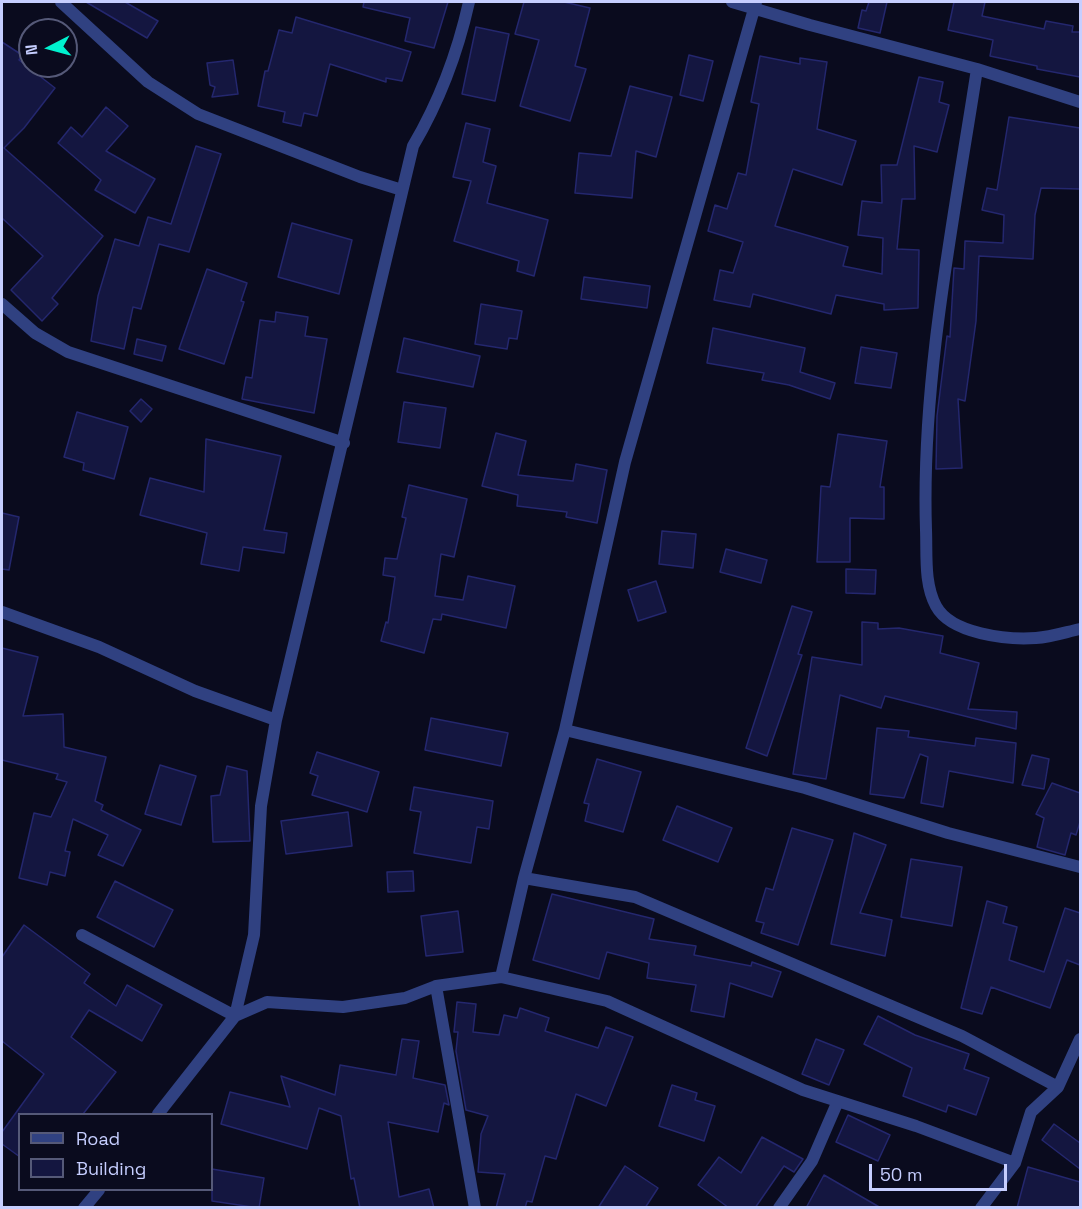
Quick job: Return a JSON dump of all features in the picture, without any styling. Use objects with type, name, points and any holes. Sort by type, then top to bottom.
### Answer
[{"type":"street","points":[[61,2],[148,82],[198,114],[360,177],[402,190]]},
{"type":"street","points":[[159,1113],[236,1016],[254,935],[261,806],[276,720],[344,443],[413,146],[424,127],[462,34],[469,2]]},
{"type":"street","points":[[732,2],[755,5],[977,69],[1080,102]]},
{"type":"street","points":[[501,977],[524,878],[565,730],[625,462],[755,5]]},
{"type":"street","points":[[977,69],[944,283],[929,422],[925,503],[927,577],[936,607],[951,623],[989,636],[1036,638],[1080,629]]},
{"type":"street","points":[[2,304],[35,333],[68,352],[344,443]]},
{"type":"street","points":[[2,612],[99,647],[195,691],[276,720]]},
{"type":"street","points":[[565,730],[805,788],[948,833],[1080,867]]},
{"type":"street","points":[[524,878],[635,897],[851,986],[962,1036],[1058,1086]]},
{"type":"street","points":[[82,935],[236,1016]]},
{"type":"street","points":[[236,1016],[267,1002],[343,1007],[405,998],[436,986],[501,977],[607,1001],[676,1030],[751,1068],[803,1090],[1015,1163]]},
{"type":"street","points":[[436,986],[475,1208]]},
{"type":"street","points":[[981,1208],[1015,1163],[1031,1112],[1058,1086],[1080,1039]]},
{"type":"street","points":[[779,1208],[812,1161],[838,1101]]},
{"type":"street","points":[[84,1208],[98,1191]]},
{"type":"building","points":[[86,2],[125,2],[158,21],[147,38]]},
{"type":"building","points":[[364,2],[448,2],[434,48],[405,41],[410,18],[363,7]]},
{"type":"building","points":[[524,2],[564,2],[590,8],[575,66],[586,69],[570,121],[520,106],[539,40],[515,34]]},
{"type":"building","points":[[869,2],[887,2],[880,33],[858,28],[862,10],[866,11]]},
{"type":"building","points":[[954,2],[985,2],[982,16],[1044,29],[1046,21],[1073,26],[1072,32],[1080,32],[1080,77],[1037,69],[1037,66],[990,56],[993,40],[948,30]]},
{"type":"building","points":[[296,17],[411,52],[402,81],[386,78],[386,82],[330,64],[317,116],[304,113],[301,126],[283,122],[285,112],[258,106],[265,71],[268,71],[279,30],[292,33]]},
{"type":"building","points":[[476,27],[509,34],[495,101],[462,94]]},
{"type":"building","points":[[2,42],[18,52],[18,78],[42,78],[55,88],[24,128],[4,148],[103,236],[52,298],[58,304],[42,321],[11,290],[43,256],[2,218]]},
{"type":"building","points":[[689,55],[713,61],[703,101],[680,95]]},
{"type":"building","points":[[760,56],[800,64],[800,58],[827,62],[817,129],[856,141],[842,185],[793,169],[775,226],[848,247],[843,266],[882,274],[883,238],[858,235],[862,201],[882,203],[881,165],[897,165],[919,77],[943,82],[939,102],[949,105],[937,152],[914,146],[915,199],[902,199],[897,249],[919,250],[918,308],[884,310],[884,304],[836,295],[831,314],[753,294],[750,307],[714,300],[720,270],[733,273],[743,242],[708,231],[715,205],[727,209],[738,173],[746,175],[759,104],[751,102]]},
{"type":"building","points":[[233,60],[238,94],[212,97],[215,87],[210,85],[207,63]]},
{"type":"building","points":[[630,86],[672,97],[656,157],[636,151],[632,198],[575,193],[579,153],[611,156]]},
{"type":"building","points":[[106,107],[128,126],[106,151],[155,179],[135,213],[95,190],[101,180],[58,143],[71,127],[82,137]]},
{"type":"building","points":[[1009,117],[1080,128],[1080,189],[1041,188],[1035,215],[1033,259],[979,256],[976,321],[965,401],[958,399],[962,468],[936,469],[937,416],[947,336],[950,337],[954,268],[964,269],[965,241],[1003,243],[1004,215],[982,210],[987,188],[997,190]]},
{"type":"building","points":[[466,123],[490,129],[483,162],[496,166],[487,203],[548,220],[534,276],[517,271],[519,261],[454,241],[471,181],[453,177]]},
{"type":"building","points":[[196,146],[221,154],[189,252],[159,244],[141,309],[133,307],[124,349],[91,341],[98,296],[115,239],[139,246],[148,217],[171,224]]},
{"type":"building","points":[[292,223],[352,240],[339,294],[278,277]]},
{"type":"building","points":[[207,269],[247,283],[241,301],[244,302],[224,364],[179,349]]},
{"type":"building","points":[[584,277],[650,286],[647,308],[581,299]]},
{"type":"building","points":[[481,304],[522,311],[517,339],[509,338],[507,349],[475,344]]},
{"type":"building","points":[[276,312],[308,317],[305,336],[327,339],[314,413],[242,399],[246,377],[252,378],[260,320],[275,322]]},
{"type":"building","points":[[713,328],[805,348],[800,372],[835,383],[830,399],[789,385],[762,380],[764,373],[707,363]]},
{"type":"building","points":[[404,338],[480,356],[473,387],[397,372]]},
{"type":"building","points":[[137,339],[166,346],[162,361],[134,354]]},
{"type":"building","points":[[861,347],[897,353],[891,388],[855,383]]},
{"type":"building","points":[[141,399],[152,409],[141,422],[130,411]]},
{"type":"building","points":[[404,402],[446,408],[440,448],[398,442]]},
{"type":"building","points":[[77,412],[128,427],[114,479],[83,470],[84,463],[64,457]]},
{"type":"building","points":[[496,433],[526,441],[518,475],[573,481],[576,464],[607,470],[597,523],[566,517],[567,512],[517,506],[518,495],[482,486]]},
{"type":"building","points":[[838,434],[887,441],[880,487],[884,487],[884,519],[850,518],[850,562],[817,562],[821,486],[830,487]]},
{"type":"building","points":[[206,439],[281,456],[264,530],[287,533],[284,553],[243,547],[239,571],[201,564],[207,533],[140,515],[150,478],[204,492]]},
{"type":"building","points":[[409,485],[467,499],[454,557],[441,554],[435,596],[463,600],[468,576],[515,586],[506,628],[442,614],[441,620],[433,619],[424,653],[381,641],[386,622],[388,623],[395,577],[383,575],[385,558],[397,559],[406,518],[402,517]]},
{"type":"building","points":[[2,513],[19,517],[9,570],[2,569]]},
{"type":"building","points":[[662,531],[696,534],[693,568],[659,564]]},
{"type":"building","points":[[726,549],[767,560],[761,583],[720,572]]},
{"type":"building","points":[[846,569],[876,570],[875,594],[846,593]]},
{"type":"building","points":[[656,581],[666,612],[638,621],[628,590]]},
{"type":"building","points":[[792,606],[812,612],[798,654],[802,655],[767,756],[746,748]]},
{"type":"building","points":[[862,622],[878,623],[878,629],[899,628],[943,636],[940,653],[979,663],[968,709],[1017,712],[1016,729],[885,696],[881,708],[840,695],[826,779],[793,774],[812,657],[862,665]]},
{"type":"building","points":[[2,648],[38,657],[23,716],[63,714],[64,747],[106,757],[95,801],[103,805],[101,810],[141,830],[123,866],[98,855],[108,835],[73,819],[65,851],[70,852],[65,876],[50,872],[47,885],[19,878],[34,813],[51,817],[67,782],[56,779],[58,774],[2,760]]},
{"type":"building","points":[[431,718],[508,733],[501,766],[425,750]]},
{"type":"building","points":[[877,728],[909,731],[908,737],[975,746],[976,738],[1016,743],[1013,783],[949,771],[943,807],[921,803],[928,757],[920,754],[904,798],[870,794]]},
{"type":"building","points":[[317,752],[379,772],[367,812],[312,795],[318,776],[310,773]]},
{"type":"building","points":[[1032,755],[1049,759],[1044,789],[1022,785]]},
{"type":"building","points":[[597,759],[641,772],[623,832],[585,821],[589,804],[584,803]]},
{"type":"building","points":[[160,765],[196,776],[181,825],[145,814]]},
{"type":"building","points":[[227,766],[247,771],[250,841],[213,842],[211,796],[220,795]]},
{"type":"building","points":[[1052,783],[1080,793],[1080,822],[1076,835],[1071,833],[1065,855],[1037,847],[1044,818],[1036,814]]},
{"type":"building","points":[[414,787],[493,801],[489,829],[477,827],[471,863],[414,853],[421,812],[410,810]]},
{"type":"building","points":[[677,806],[732,828],[718,862],[663,840]]},
{"type":"building","points":[[348,812],[352,846],[286,854],[281,821]]},
{"type":"building","points":[[792,828],[833,840],[798,945],[761,933],[764,923],[756,921],[766,888],[773,890]]},
{"type":"building","points":[[854,833],[886,845],[860,913],[892,920],[885,956],[831,944]]},
{"type":"building","points":[[911,859],[962,867],[952,926],[901,917]]},
{"type":"building","points":[[413,871],[414,891],[388,892],[387,872]]},
{"type":"building","points":[[115,881],[173,910],[154,947],[97,917]]},
{"type":"building","points":[[552,894],[654,919],[649,939],[696,946],[694,955],[751,966],[752,962],[781,972],[772,997],[730,983],[724,1017],[691,1011],[696,985],[647,978],[649,963],[607,952],[599,979],[533,960]]},
{"type":"building","points":[[987,901],[1007,907],[1003,923],[1017,927],[1009,960],[1044,972],[1065,908],[1080,913],[1080,965],[1067,960],[1050,1008],[991,987],[982,1014],[961,1008]]},
{"type":"building","points":[[458,911],[463,952],[426,956],[421,916]]},
{"type":"building","points":[[24,925],[90,974],[84,983],[116,1006],[127,985],[162,1005],[142,1041],[89,1010],[71,1037],[116,1072],[84,1113],[18,1113],[18,1156],[2,1144],[2,1132],[44,1074],[2,1041],[2,957]]},
{"type":"building","points":[[457,1002],[476,1004],[473,1032],[499,1035],[504,1015],[517,1018],[520,1008],[549,1018],[545,1031],[598,1048],[606,1027],[633,1037],[606,1106],[576,1094],[556,1159],[545,1156],[532,1202],[527,1201],[525,1208],[496,1208],[505,1174],[478,1172],[481,1134],[488,1116],[466,1110],[456,1051],[458,1032],[454,1032]]},
{"type":"building","points":[[878,1016],[915,1035],[969,1054],[964,1069],[989,1078],[976,1115],[948,1105],[946,1112],[903,1096],[912,1068],[864,1044]]},
{"type":"building","points":[[402,1039],[419,1041],[413,1078],[445,1085],[449,1105],[444,1103],[438,1132],[388,1122],[399,1197],[429,1189],[434,1208],[360,1208],[354,1178],[351,1179],[341,1116],[319,1108],[307,1149],[221,1124],[230,1092],[290,1107],[281,1076],[335,1095],[340,1065],[396,1075]]},
{"type":"building","points":[[816,1039],[844,1050],[829,1085],[802,1074]]},
{"type":"building","points":[[672,1085],[697,1093],[695,1100],[715,1106],[704,1141],[659,1126]]},
{"type":"building","points":[[848,1115],[890,1135],[878,1161],[836,1142]]},
{"type":"building","points":[[1054,1124],[1080,1143],[1080,1169],[1042,1140]]},
{"type":"building","points":[[762,1137],[803,1159],[794,1172],[784,1166],[755,1208],[729,1208],[698,1185],[719,1157],[741,1173]]},
{"type":"building","points":[[625,1166],[658,1188],[645,1208],[598,1208]]},
{"type":"building","points":[[1028,1167],[1080,1182],[1080,1208],[1017,1208]]},
{"type":"building","points":[[213,1169],[264,1178],[259,1208],[212,1201]]},
{"type":"building","points":[[824,1175],[881,1208],[806,1208]]}]
